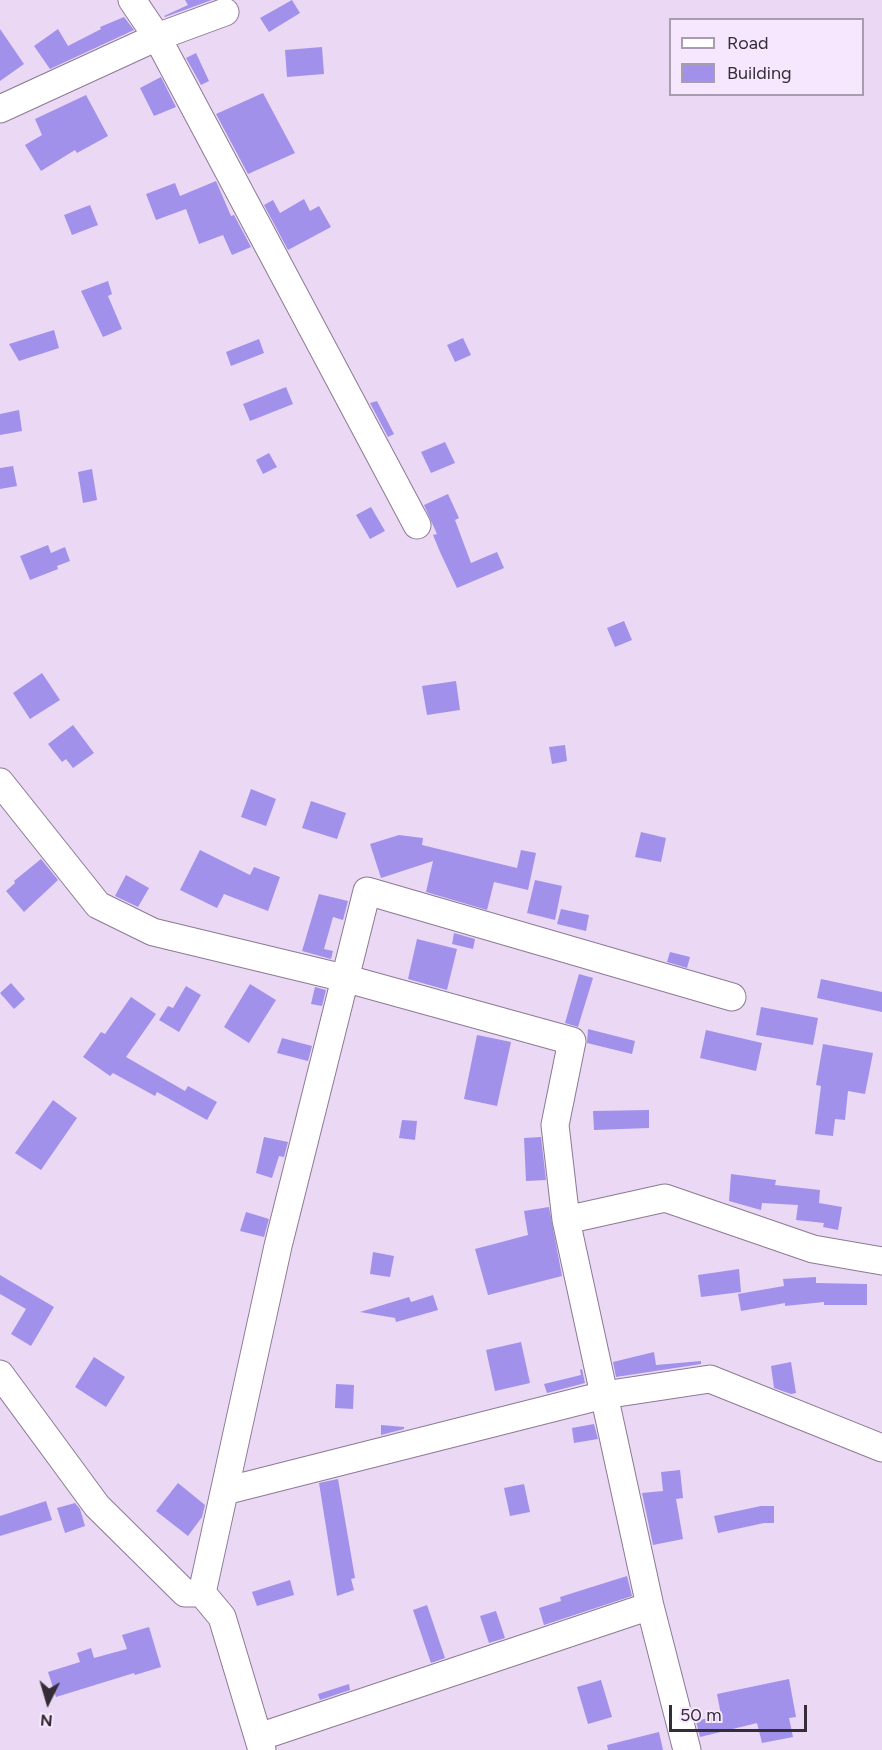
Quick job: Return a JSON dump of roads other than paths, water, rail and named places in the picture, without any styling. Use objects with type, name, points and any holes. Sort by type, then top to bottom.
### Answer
[{"type":"street","points":[[132,0],[157,37],[417,525]]},
{"type":"street","points":[[0,109],[157,37],[225,12]]},
{"type":"street","points":[[0,782],[98,905],[153,932],[344,978],[572,1041],[555,1125],[566,1220],[650,1606],[687,1750]]},
{"type":"street","points":[[202,1593],[278,1246],[367,891],[732,997]]},
{"type":"street","points":[[566,1220],[664,1198],[813,1249],[882,1261]]},
{"type":"street","points":[[0,1374],[97,1506],[185,1593],[202,1593]]},
{"type":"street","points":[[225,1491],[604,1395],[710,1379],[882,1448]]},
{"type":"street","points":[[202,1593],[222,1617],[260,1743],[650,1606]]}]
